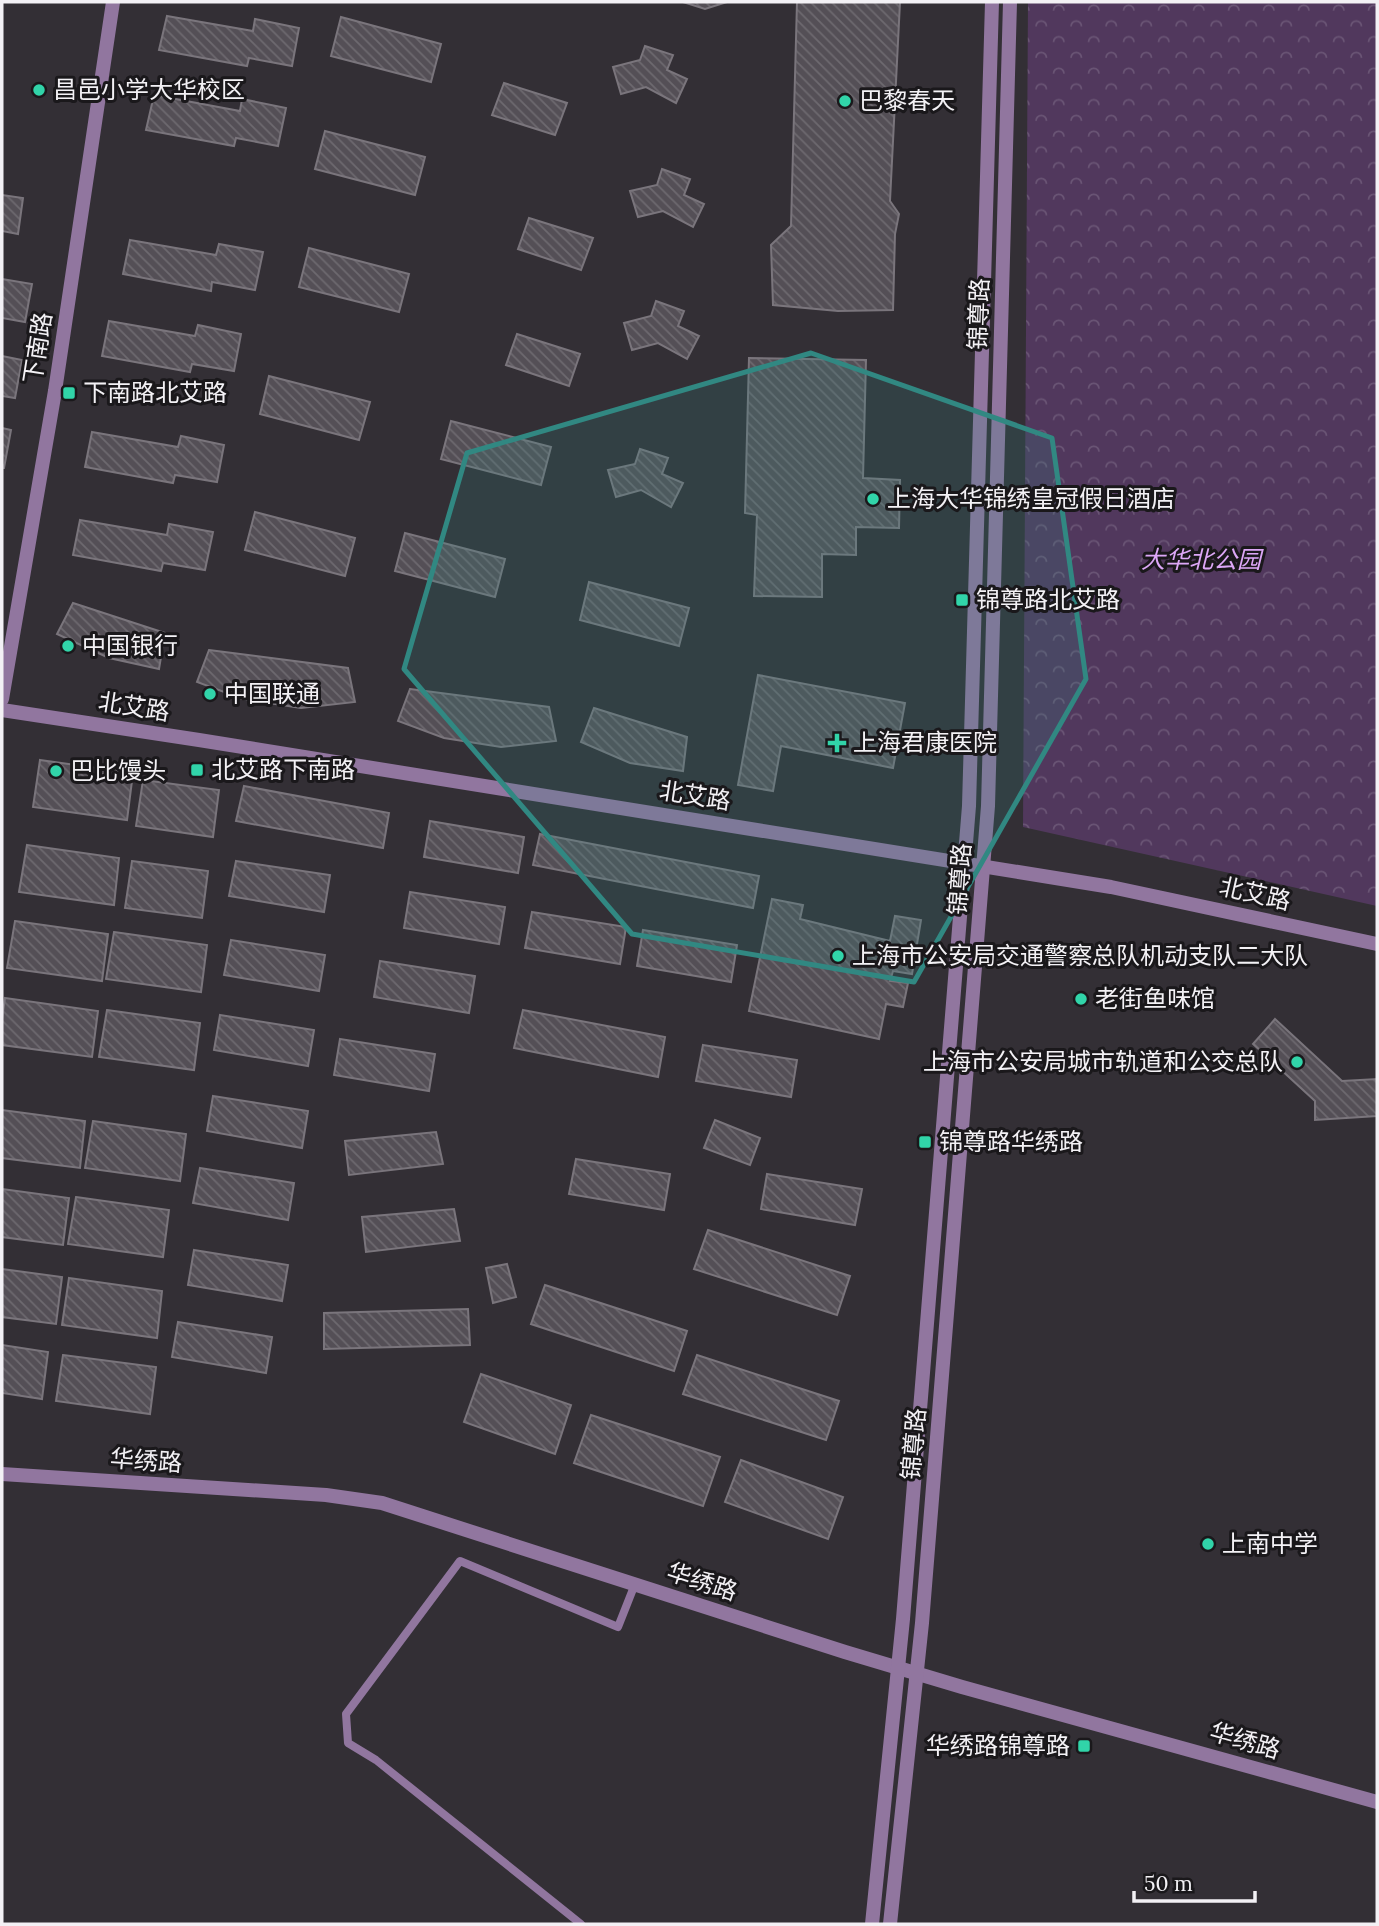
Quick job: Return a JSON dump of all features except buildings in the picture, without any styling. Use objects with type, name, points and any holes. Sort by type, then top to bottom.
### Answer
[{"type":"street","name":"下南路","points":[[2,699],[55,391],[113,2]]},
{"type":"street","name":"锦尊路","points":[[872,1924],[898,1668],[969,806],[992,2]]},
{"type":"street","name":"锦尊路","points":[[890,1924],[917,1674],[988,806],[1010,2]]},
{"type":"street","name":"北艾路","points":[[2,710],[984,866],[1176,900],[1377,944]]},
{"type":"street","name":"华绣路","points":[[2,1474],[354,1497],[412,1512],[917,1674],[1377,1802]]},
{"type":"lane","points":[[581,1924],[376,1760],[348,1743],[346,1714],[460,1561],[618,1627],[635,1584]]},
{"type":"highlighted area","points":[[811,353],[1052,438],[1086,679],[914,982],[632,934],[404,669],[467,453]]},
{"type":"green space","name":"大华北公园","points":[[1028,2],[1377,2],[1377,906],[1023,827]]},
{"type":"place","name":"昌邑小学大华校区","points":[[39,90]]},
{"type":"place","name":"巴黎春天","points":[[845,101]]},
{"type":"place","name":"下南路北艾路","points":[[69,393]]},
{"type":"place","name":"上海大华锦绣皇冠假日酒店","points":[[873,499]]},
{"type":"place","name":"锦尊路北艾路","points":[[962,600]]},
{"type":"place","name":"中国银行","points":[[68,646]]},
{"type":"place","name":"中国联通","points":[[210,694]]},
{"type":"place","name":"上海君康医院","points":[[837,743]]},
{"type":"place","name":"北艾路下南路","points":[[197,770]]},
{"type":"place","name":"巴比馒头","points":[[56,771]]},
{"type":"place","name":"上海市公安局交通警察总队机动支队二大队","points":[[838,956]]},
{"type":"place","name":"老街鱼味馆","points":[[1081,999]]},
{"type":"place","name":"上海市公安局城市轨道和公交总队","points":[[1297,1062]]},
{"type":"place","name":"锦尊路华绣路","points":[[925,1142]]},
{"type":"place","name":"上南中学","points":[[1208,1544]]},
{"type":"place","name":"华绣路锦尊路","points":[[1084,1746]]}]
